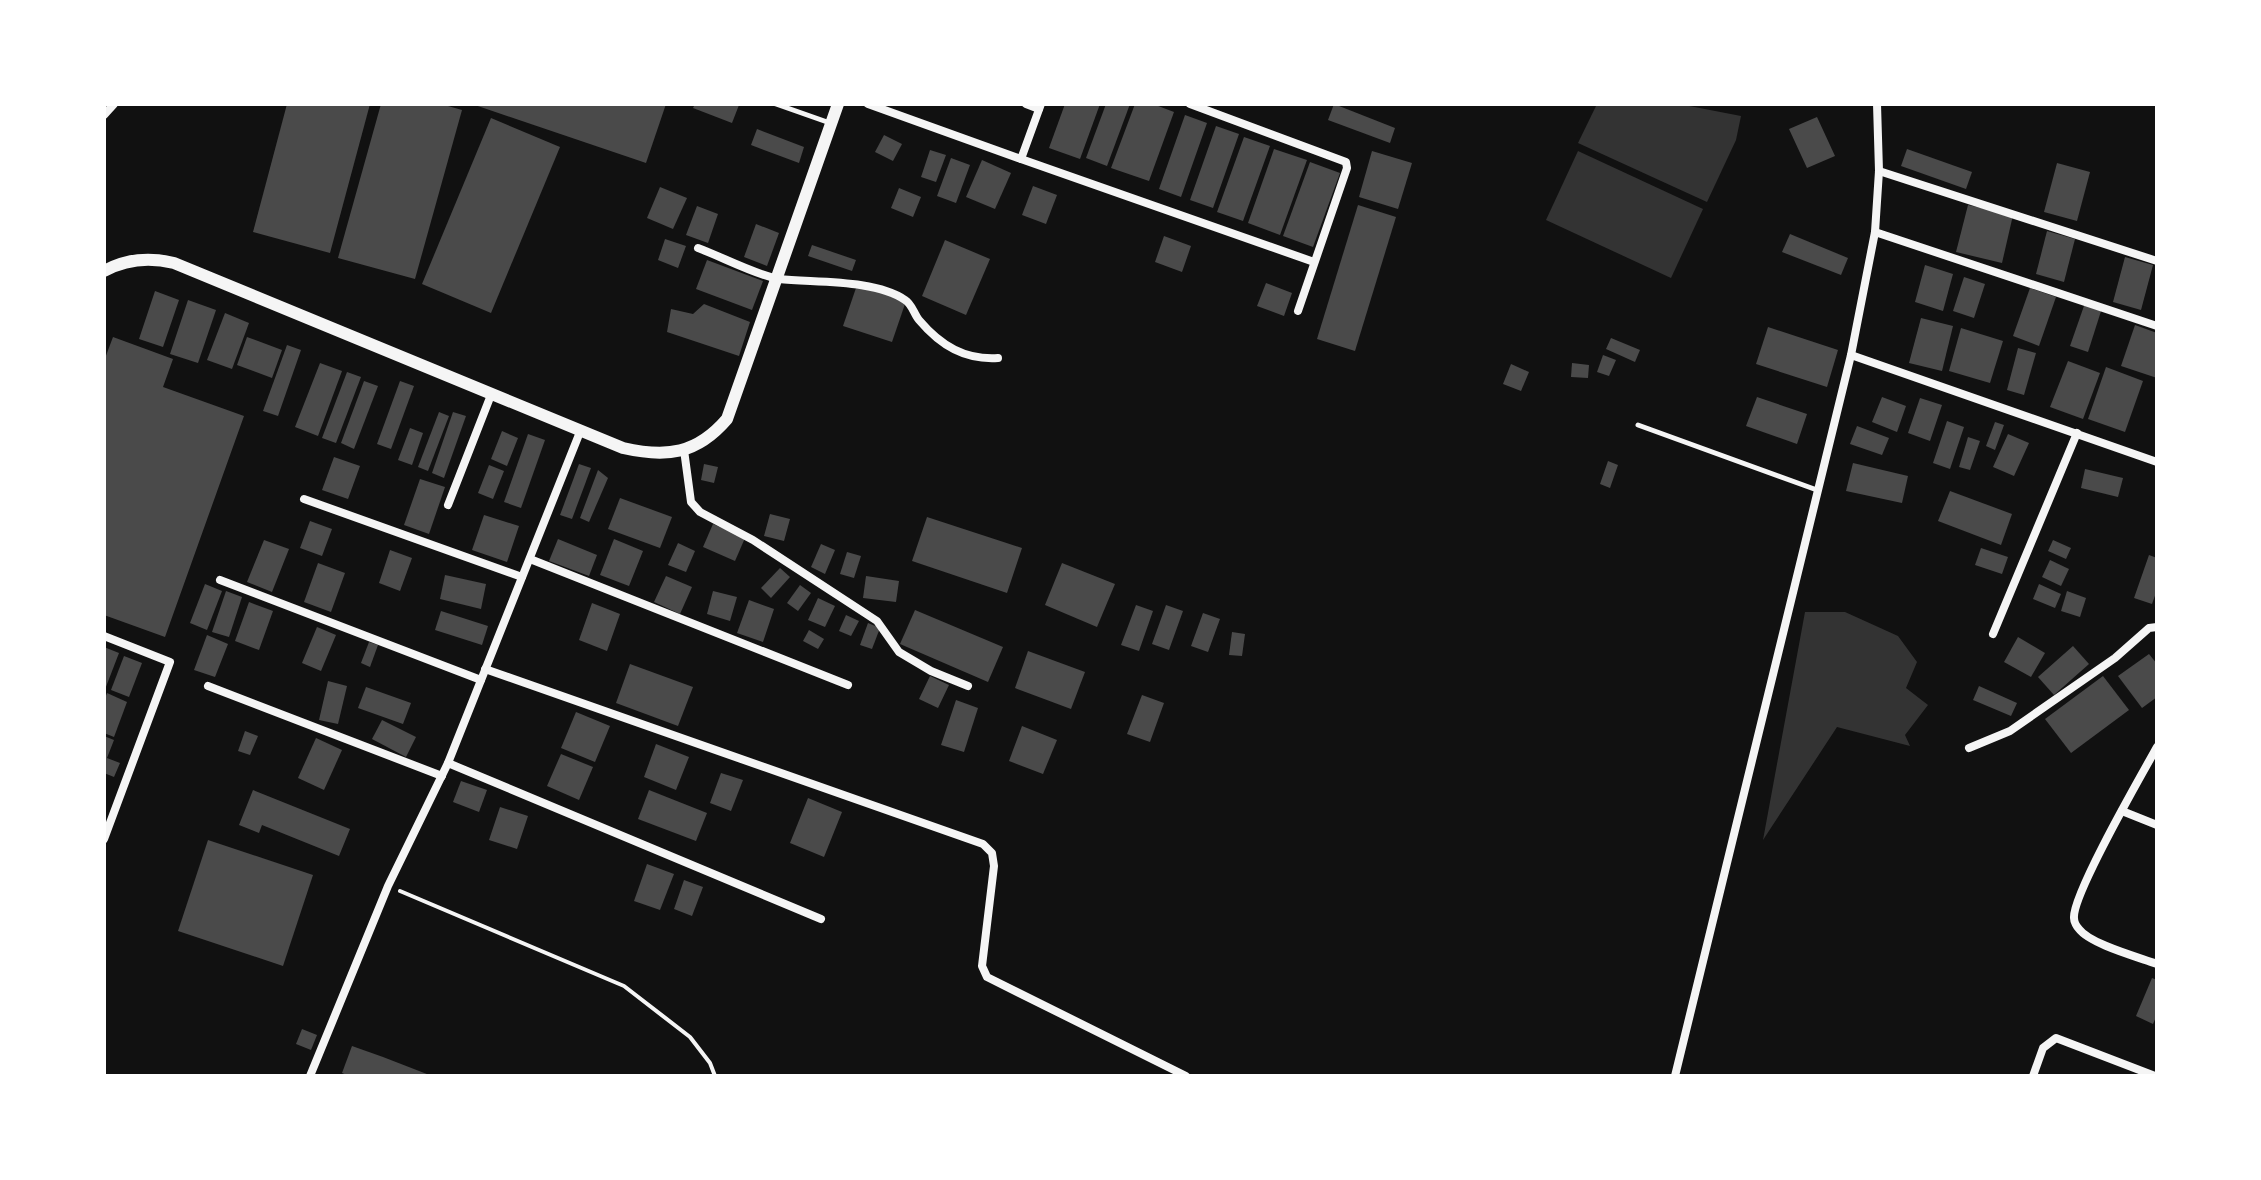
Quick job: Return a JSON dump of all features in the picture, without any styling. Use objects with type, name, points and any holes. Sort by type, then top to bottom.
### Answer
[{"type":"main road","points":[[104,271],[144,260],[174,263],[623,448],[649,454],[684,450],[713,436],[727,419],[838,104]]},
{"type":"street","points":[[868,104],[1314,262]]},
{"type":"street","points":[[1021,159],[1040,106],[1026,104]]},
{"type":"street","points":[[1190,104],[1346,162],[1347,168],[1298,311]]},
{"type":"street","points":[[1675,1076],[1851,355],[1875,232],[1879,171],[1877,104]]},
{"type":"street","points":[[1879,171],[2157,261]]},
{"type":"street","points":[[1875,232],[2157,326]]},
{"type":"street","points":[[698,248],[777,279],[866,285],[905,299],[930,332],[957,352],[978,359],[998,358]]},
{"type":"street","points":[[1851,355],[2157,462]]},
{"type":"street","points":[[448,505],[491,395]]},
{"type":"street","points":[[310,1076],[388,886],[448,763],[580,432]]},
{"type":"street","points":[[1993,634],[2077,433]]},
{"type":"street","points":[[684,450],[691,502],[700,512],[753,540],[877,621],[899,652],[931,671],[968,686]]},
{"type":"street","points":[[304,499],[522,577]]},
{"type":"street","points":[[530,559],[848,685]]},
{"type":"street","points":[[220,580],[481,680]]},
{"type":"street","points":[[1969,748],[2010,731],[2115,658],[2149,628],[2157,627]]},
{"type":"street","points":[[104,636],[170,662],[104,839]]},
{"type":"street","points":[[485,669],[983,844],[992,853],[994,866],[982,966],[987,977],[1186,1076]]},
{"type":"street","points":[[208,686],[442,776]]},
{"type":"street","points":[[2157,747],[2078,900],[2074,917],[2085,936],[2157,964]]},
{"type":"street","points":[[448,763],[821,919]]},
{"type":"street","points":[[2122,811],[2157,825]]},
{"type":"street","points":[[2033,1076],[2043,1048],[2056,1038],[2155,1076]]},
{"type":"lane","points":[[776,104],[831,124]]},
{"type":"lane","points":[[1638,425],[1817,490]]},
{"type":"path","points":[[388,886],[624,986],[690,1037],[710,1063],[715,1076]]},
{"type":"shaded area","points":[[1597,104],[1679,104],[1741,116],[1736,140],[1707,202],[1578,143]]},
{"type":"shaded area","points":[[1578,151],[1703,209],[1671,278],[1546,220]]},
{"type":"shaded area","points":[[1805,612],[1845,612],[1898,636],[1917,662],[1906,688],[1928,705],[1905,735],[1910,746],[1837,727],[1763,840]]},
{"type":"building","points":[[287,104],[370,104],[330,253],[253,232]]},
{"type":"building","points":[[381,104],[441,104],[462,110],[415,279],[338,258]]},
{"type":"building","points":[[472,104],[666,104],[646,163]]},
{"type":"building","points":[[695,104],[739,105],[732,123],[693,108]]},
{"type":"building","points":[[1065,104],[1100,104],[1080,159],[1049,148]]},
{"type":"building","points":[[1106,104],[1130,104],[1107,166],[1086,158]]},
{"type":"building","points":[[1135,104],[1153,104],[1174,112],[1149,181],[1111,168]]},
{"type":"building","points":[[1334,104],[1395,128],[1390,143],[1328,120]]},
{"type":"building","points":[[1185,115],[1207,123],[1181,197],[1159,189]]},
{"type":"building","points":[[1817,117],[1835,156],[1807,168],[1789,129]]},
{"type":"building","points":[[491,118],[560,147],[491,313],[422,284]]},
{"type":"building","points":[[1216,126],[1239,134],[1213,208],[1190,200]]},
{"type":"building","points":[[757,129],[804,147],[799,163],[751,145]]},
{"type":"building","points":[[884,135],[902,144],[893,161],[875,152]]},
{"type":"building","points":[[1244,137],[1270,146],[1243,221],[1217,212]]},
{"type":"building","points":[[1274,149],[1307,160],[1280,235],[1248,223]]},
{"type":"building","points":[[1907,149],[1972,172],[1966,189],[1901,166]]},
{"type":"building","points":[[930,150],[946,155],[936,182],[921,177]]},
{"type":"building","points":[[1372,151],[1412,163],[1398,209],[1359,197]]},
{"type":"building","points":[[951,158],[970,165],[956,203],[937,196]]},
{"type":"building","points":[[982,160],[1011,173],[995,209],[966,197]]},
{"type":"building","points":[[1310,162],[1340,173],[1313,247],[1283,236]]},
{"type":"building","points":[[2057,163],[2090,172],[2077,221],[2044,212]]},
{"type":"building","points":[[1033,186],[1057,195],[1046,224],[1022,215]]},
{"type":"building","points":[[660,187],[687,198],[673,229],[647,218]]},
{"type":"building","points":[[899,188],[921,197],[913,217],[891,208]]},
{"type":"building","points":[[1358,205],[1396,217],[1355,351],[1317,339]]},
{"type":"building","points":[[1968,205],[2013,215],[2002,263],[1956,252]]},
{"type":"building","points":[[697,206],[718,214],[708,243],[686,235]]},
{"type":"building","points":[[756,224],[779,233],[767,266],[744,257]]},
{"type":"building","points":[[2047,231],[2075,239],[2064,282],[2036,274]]},
{"type":"building","points":[[1790,234],[1848,258],[1841,275],[1782,252]]},
{"type":"building","points":[[1164,236],[1191,246],[1182,272],[1155,262]]},
{"type":"building","points":[[665,239],[686,246],[678,268],[658,260]]},
{"type":"building","points":[[945,240],[990,259],[966,315],[922,296]]},
{"type":"building","points":[[812,245],[856,260],[852,271],[808,256]]},
{"type":"building","points":[[2125,257],[2153,265],[2141,310],[2113,302]]},
{"type":"building","points":[[707,260],[763,281],[752,310],[696,289]]},
{"type":"building","points":[[1925,265],[1953,274],[1943,311],[1915,302]]},
{"type":"building","points":[[1964,277],[1985,284],[1974,318],[1953,311]]},
{"type":"building","points":[[1266,283],[1292,293],[1284,316],[1257,306]]},
{"type":"building","points":[[857,285],[906,301],[892,342],[843,326]]},
{"type":"building","points":[[2030,288],[2056,297],[2039,346],[2013,336]]},
{"type":"building","points":[[155,291],[179,300],[163,347],[139,339]]},
{"type":"building","points":[[188,300],[216,310],[198,363],[170,354]]},
{"type":"building","points":[[2085,303],[2102,308],[2088,352],[2070,346]]},
{"type":"building","points":[[704,304],[750,322],[739,356],[667,332],[671,309],[693,314]]},
{"type":"building","points":[[225,313],[249,323],[232,369],[207,360]]},
{"type":"building","points":[[1921,318],[1953,326],[1942,371],[1909,363]]},
{"type":"building","points":[[2135,325],[2157,333],[2157,378],[2121,366]]},
{"type":"building","points":[[1768,327],[1838,350],[1827,387],[1756,364]]},
{"type":"building","points":[[1961,328],[2003,341],[1990,383],[1949,371]]},
{"type":"building","points":[[113,337],[173,359],[163,387],[244,416],[165,637],[104,615],[104,361]]},
{"type":"building","points":[[247,337],[282,350],[272,378],[237,365]]},
{"type":"building","points":[[1611,338],[1640,350],[1635,362],[1606,349]]},
{"type":"building","points":[[287,345],[301,350],[278,416],[263,411]]},
{"type":"building","points":[[2018,348],[2036,353],[2024,395],[2007,390]]},
{"type":"building","points":[[1603,355],[1616,360],[1609,376],[1597,372]]},
{"type":"building","points":[[2068,361],[2100,373],[2083,419],[2050,407]]},
{"type":"building","points":[[320,363],[342,371],[318,436],[295,427]]},
{"type":"building","points":[[1572,363],[1589,365],[1588,378],[1571,377]]},
{"type":"building","points":[[1511,364],[1529,372],[1521,391],[1503,384]]},
{"type":"building","points":[[2106,367],[2143,381],[2125,432],[2088,419]]},
{"type":"building","points":[[347,372],[361,377],[336,443],[322,438]]},
{"type":"building","points":[[364,381],[378,386],[354,449],[341,443]]},
{"type":"building","points":[[400,381],[414,386],[391,449],[377,444]]},
{"type":"building","points":[[1757,397],[1807,414],[1797,444],[1746,426]]},
{"type":"building","points":[[1882,397],[1906,406],[1897,432],[1872,422]]},
{"type":"building","points":[[1920,398],[1942,405],[1930,441],[1908,433]]},
{"type":"building","points":[[439,412],[449,416],[428,471],[418,467]]},
{"type":"building","points":[[453,412],[466,416],[444,478],[432,473]]},
{"type":"building","points":[[1947,421],[1964,427],[1950,469],[1933,463]]},
{"type":"building","points":[[1995,422],[2004,425],[1995,450],[1986,446]]},
{"type":"building","points":[[1857,426],[1889,438],[1882,455],[1850,444]]},
{"type":"building","points":[[410,428],[423,433],[412,465],[398,460]]},
{"type":"building","points":[[502,431],[518,438],[507,466],[491,459]]},
{"type":"building","points":[[528,434],[545,440],[521,508],[504,502]]},
{"type":"building","points":[[2008,434],[2029,443],[2014,476],[1993,467]]},
{"type":"building","points":[[1968,437],[1980,441],[1970,470],[1959,467]]},
{"type":"building","points":[[334,457],[360,466],[348,499],[322,490]]},
{"type":"building","points":[[1608,461],[1618,465],[1610,488],[1600,484]]},
{"type":"building","points":[[1853,463],[1908,476],[1902,503],[1846,491]]},
{"type":"building","points":[[579,464],[591,468],[572,519],[560,515]]},
{"type":"building","points":[[704,464],[718,467],[714,483],[701,480]]},
{"type":"building","points":[[489,465],[504,471],[493,499],[478,493]]},
{"type":"building","points":[[2085,469],[2123,478],[2118,497],[2081,488]]},
{"type":"building","points":[[598,470],[608,478],[589,522],[580,518]]},
{"type":"building","points":[[420,479],[445,487],[429,534],[404,525]]},
{"type":"building","points":[[1950,491],[2012,514],[2001,545],[1938,521]]},
{"type":"building","points":[[620,498],[672,517],[660,548],[608,529]]},
{"type":"building","points":[[770,514],[790,519],[784,541],[764,536]]},
{"type":"building","points":[[484,515],[519,526],[507,562],[472,550]]},
{"type":"building","points":[[927,517],[1022,548],[1007,593],[912,561]]},
{"type":"building","points":[[310,521],[332,529],[322,556],[300,548]]},
{"type":"building","points":[[713,524],[745,538],[735,561],[703,547]]},
{"type":"building","points":[[558,539],[597,555],[589,576],[549,561]]},
{"type":"building","points":[[614,539],[643,551],[629,586],[600,575]]},
{"type":"building","points":[[264,540],[289,549],[272,592],[247,582]]},
{"type":"building","points":[[2053,540],[2071,548],[2066,559],[2048,551]]},
{"type":"building","points":[[678,543],[695,551],[686,572],[668,565]]},
{"type":"building","points":[[821,544],[835,550],[825,574],[811,567]]},
{"type":"building","points":[[1981,548],[2008,557],[2002,574],[1975,565]]},
{"type":"building","points":[[390,550],[412,558],[400,591],[379,583]]},
{"type":"building","points":[[847,552],[861,556],[854,578],[840,574]]},
{"type":"building","points":[[2149,555],[2157,558],[2157,590],[2152,604],[2134,598]]},
{"type":"building","points":[[2050,560],[2069,569],[2061,586],[2042,577]]},
{"type":"building","points":[[318,563],[345,573],[331,612],[304,602]]},
{"type":"building","points":[[1062,563],[1115,584],[1097,627],[1045,605]]},
{"type":"building","points":[[780,568],[790,577],[771,598],[761,588]]},
{"type":"building","points":[[445,575],[486,584],[481,609],[440,599]]},
{"type":"building","points":[[666,576],[692,587],[680,614],[654,602]]},
{"type":"building","points":[[866,576],[899,581],[896,602],[863,598]]},
{"type":"building","points":[[205,584],[222,591],[207,630],[190,623]]},
{"type":"building","points":[[2039,584],[2061,594],[2055,608],[2033,599]]},
{"type":"building","points":[[800,585],[811,593],[798,611],[787,603]]},
{"type":"building","points":[[226,591],[242,597],[229,637],[212,632]]},
{"type":"building","points":[[713,591],[737,597],[730,621],[707,614]]},
{"type":"building","points":[[2067,591],[2086,598],[2080,617],[2061,611]]},
{"type":"building","points":[[818,598],[835,606],[825,627],[808,620]]},
{"type":"building","points":[[749,600],[774,609],[763,642],[737,633]]},
{"type":"building","points":[[249,602],[273,611],[259,650],[235,641]]},
{"type":"building","points":[[592,603],[620,614],[607,651],[579,640]]},
{"type":"building","points":[[1136,605],[1153,611],[1139,651],[1121,645]]},
{"type":"building","points":[[1166,605],[1183,611],[1169,650],[1152,644]]},
{"type":"building","points":[[915,610],[1003,647],[988,682],[900,644]]},
{"type":"building","points":[[441,611],[488,626],[482,645],[435,630]]},
{"type":"building","points":[[1203,613],[1220,619],[1208,652],[1191,646]]},
{"type":"building","points":[[846,615],[859,621],[851,636],[839,631]]},
{"type":"building","points":[[868,623],[880,628],[872,649],[860,645]]},
{"type":"building","points":[[317,627],[336,635],[321,671],[302,663]]},
{"type":"building","points":[[809,630],[824,639],[818,649],[803,641]]},
{"type":"building","points":[[1232,632],[1245,634],[1242,656],[1229,655]]},
{"type":"building","points":[[207,635],[228,644],[215,677],[194,670]]},
{"type":"building","points":[[2018,637],[2045,653],[2031,677],[2004,662]]},
{"type":"building","points":[[369,642],[378,645],[370,667],[361,663]]},
{"type":"building","points":[[2073,646],[2089,664],[2054,695],[2038,677]]},
{"type":"building","points":[[104,647],[119,653],[104,692]]},
{"type":"building","points":[[1028,651],[1085,672],[1071,709],[1015,688]]},
{"type":"building","points":[[2149,654],[2157,664],[2157,697],[2142,708],[2118,676]]},
{"type":"building","points":[[124,656],[142,663],[129,697],[111,690]]},
{"type":"building","points":[[630,664],[693,687],[678,726],[616,703]]},
{"type":"building","points":[[930,676],[949,685],[938,708],[919,699]]},
{"type":"building","points":[[2103,676],[2129,710],[2071,753],[2045,719]]},
{"type":"building","points":[[328,681],[347,686],[338,724],[319,720]]},
{"type":"building","points":[[1979,686],[2017,703],[2011,716],[1973,700]]},
{"type":"building","points":[[366,687],[411,703],[403,724],[358,708]]},
{"type":"building","points":[[107,693],[127,702],[114,737],[104,733]]},
{"type":"building","points":[[1142,695],[1164,703],[1150,742],[1127,734]]},
{"type":"building","points":[[956,700],[978,708],[964,752],[941,745]]},
{"type":"building","points":[[576,712],[610,726],[595,762],[561,748]]},
{"type":"building","points":[[382,720],[416,737],[406,757],[372,739]]},
{"type":"building","points":[[1022,726],[1057,740],[1043,774],[1009,761]]},
{"type":"building","points":[[245,731],[258,736],[250,755],[238,751]]},
{"type":"building","points":[[104,736],[114,740],[107,758],[120,763],[114,777],[104,773]]},
{"type":"building","points":[[316,738],[342,750],[324,790],[298,778]]},
{"type":"building","points":[[656,744],[689,757],[676,790],[644,777]]},
{"type":"building","points":[[561,754],[593,767],[579,800],[547,786]]},
{"type":"building","points":[[721,773],[743,780],[731,811],[710,803]]},
{"type":"building","points":[[461,781],[487,790],[479,812],[453,802]]},
{"type":"building","points":[[253,790],[350,829],[339,856],[262,825],[259,833],[239,825]]},
{"type":"building","points":[[649,790],[707,813],[696,841],[638,819]]},
{"type":"building","points":[[808,798],[842,812],[824,857],[790,843]]},
{"type":"building","points":[[500,807],[528,816],[517,849],[489,840]]},
{"type":"building","points":[[208,840],[313,875],[283,966],[178,931]]},
{"type":"building","points":[[647,864],[674,874],[660,910],[634,901]]},
{"type":"building","points":[[684,880],[703,887],[692,916],[674,909]]},
{"type":"building","points":[[2152,978],[2157,980],[2157,1015],[2153,1024],[2136,1016]]},
{"type":"building","points":[[302,1029],[317,1035],[311,1050],[296,1044]]},
{"type":"building","points":[[352,1046],[432,1076],[349,1076],[342,1073]]}]
